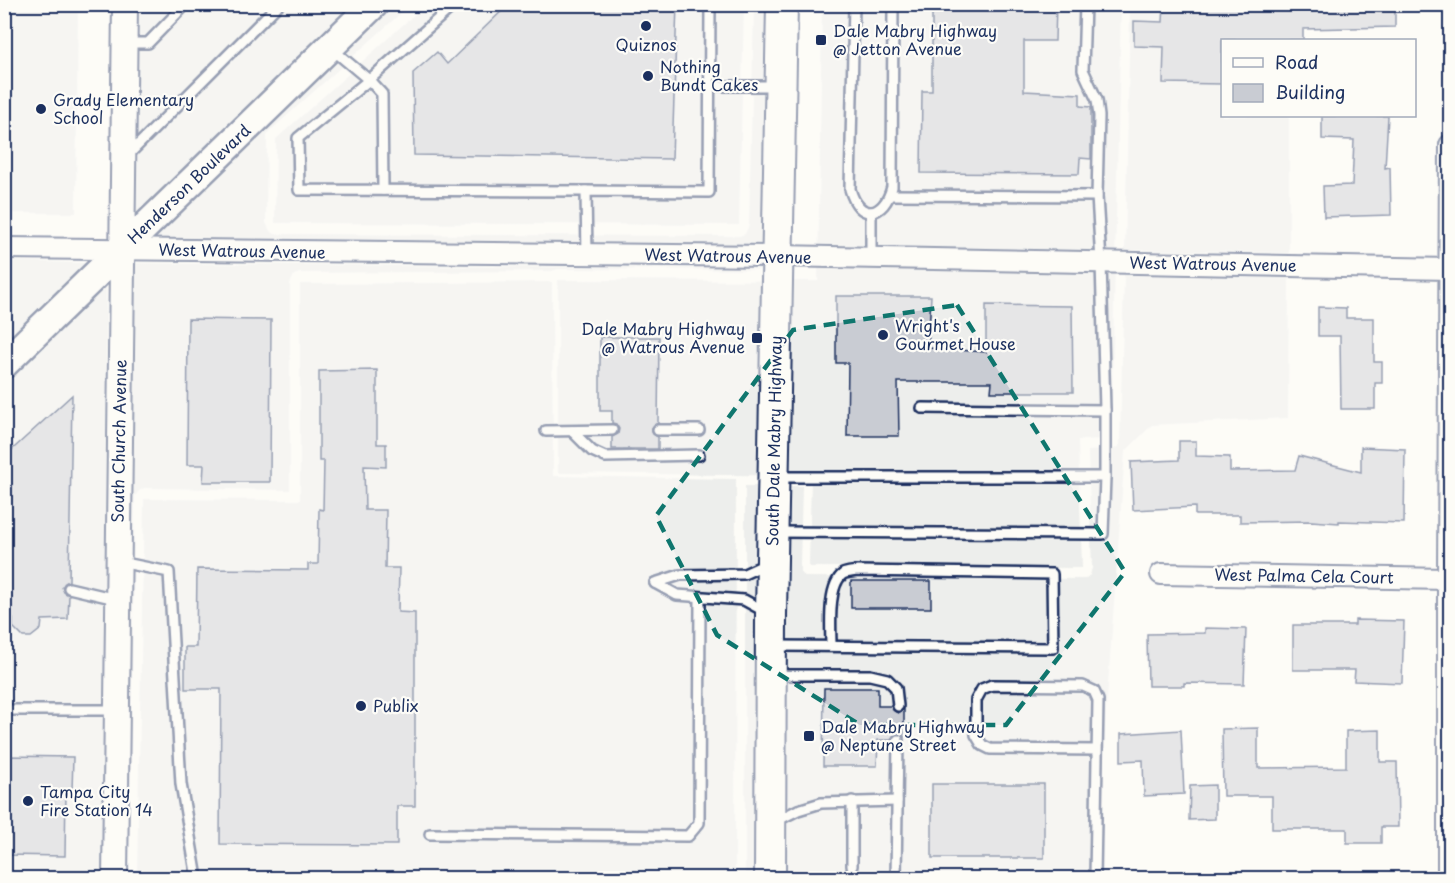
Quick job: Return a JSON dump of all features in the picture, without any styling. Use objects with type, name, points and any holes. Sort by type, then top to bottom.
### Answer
[{"type":"main road","name":"Henderson Boulevard","points":[[4,364],[374,4]]},
{"type":"main road","name":"South Dale Mabry Highway","points":[[770,879],[771,615],[782,4]]},
{"type":"street","name":"South Church Avenue","points":[[116,879],[125,4]]},
{"type":"street","points":[[1448,879],[1450,145]]},
{"type":"street","name":"West Watrous Avenue","points":[[4,248],[778,256],[1450,269]]},
{"type":"street","name":"West Palma Cela Court","points":[[1161,574],[1448,579]]},
{"type":"lane","points":[[124,43],[148,43],[186,4]]},
{"type":"lane","points":[[123,160],[279,4]]},
{"type":"lane","points":[[455,4],[369,80],[298,138],[299,190],[709,192],[710,4]]},
{"type":"lane","points":[[854,4],[850,189],[854,202],[864,211],[871,212],[880,209],[889,200],[892,176],[892,4]]},
{"type":"lane","points":[[771,615],[744,600],[677,595],[655,583],[680,575],[744,574],[759,569],[772,546],[1103,534],[1105,410],[1097,196],[1099,116],[1097,100],[1083,70],[1084,4]]},
{"type":"lane","points":[[330,47],[382,94],[383,190]]},
{"type":"lane","points":[[710,86],[780,86]]},
{"type":"lane","points":[[586,191],[587,255]]},
{"type":"lane","points":[[890,195],[1097,196]]},
{"type":"lane","points":[[871,212],[871,258]]},
{"type":"lane","points":[[921,408],[1105,410]]},
{"type":"lane","points":[[546,431],[612,430]]},
{"type":"lane","points":[[658,430],[699,430]]},
{"type":"lane","points":[[572,431],[592,451],[605,456],[699,455]]},
{"type":"lane","points":[[774,477],[1105,477]]},
{"type":"lane","points":[[118,562],[168,572],[181,784],[197,879]]},
{"type":"lane","points":[[771,645],[831,646],[1053,648],[1052,574],[857,571],[844,573],[837,581],[833,591],[831,646]]},
{"type":"lane","points":[[69,588],[119,600]]},
{"type":"lane","points":[[430,834],[688,836],[699,823],[700,597]]},
{"type":"lane","points":[[771,675],[870,675],[887,679],[896,688],[898,706]]},
{"type":"lane","points":[[1095,879],[1098,700],[1094,691],[1083,686],[992,685],[982,690],[976,700],[976,735],[982,745],[990,748],[1097,750]]},
{"type":"lane","points":[[4,710],[117,710]]},
{"type":"lane","points":[[896,879],[898,740]]},
{"type":"lane","points":[[852,801],[852,866]]},
{"type":"lane","points":[[770,824],[798,810],[821,803],[897,801]]},
{"type":"highlighted area","points":[[957,305],[1125,572],[1006,725],[860,725],[717,635],[656,516],[793,330]]},
{"type":"shaded area","name":"Grady Elementary School","points":[[5,4],[78,5],[76,213],[5,213]]},
{"type":"shaded area","points":[[391,4],[410,5],[267,136],[266,223],[270,231],[275,234],[739,236],[745,234],[749,225],[754,5],[770,5],[767,244],[147,238]]},
{"type":"shaded area","points":[[134,5],[357,5],[128,223]]},
{"type":"shaded area","points":[[425,5],[744,5],[739,225],[275,223],[276,139]]},
{"type":"shaded area","points":[[822,5],[1121,5],[1111,439],[1078,440],[1082,568],[809,567],[811,476],[558,473],[558,280],[818,281]]},
{"type":"shaded area","points":[[1130,5],[1285,5],[1287,39],[1221,39],[1221,117],[1289,117],[1289,253],[1125,250]]},
{"type":"shaded area","points":[[5,261],[87,263],[5,345]]},
{"type":"shaded area","points":[[128,263],[766,270],[558,269],[552,271],[300,273],[294,275],[290,284],[290,490],[144,488],[135,496],[129,878],[126,878]]},
{"type":"shaded area","points":[[1124,275],[1289,278],[1288,418],[1152,425],[1125,452],[1094,878],[781,878],[785,486],[802,486],[800,566],[801,573],[806,577],[1085,579],[1090,575],[1092,568],[1088,451],[1114,449],[1119,446],[1120,440]]},
{"type":"shaded area","points":[[106,278],[107,600],[104,878],[5,878],[5,379]]},
{"type":"shaded area","points":[[552,282],[553,476],[736,479],[735,878],[137,874],[144,499],[300,500],[300,284]]},
{"type":"shaded area","points":[[745,486],[762,486],[758,878],[745,878]]},
{"type":"building","points":[[509,4],[677,4],[672,159],[414,155],[413,73],[437,52],[447,64]]},
{"type":"building","points":[[932,4],[1056,4],[1055,41],[1024,41],[1024,91],[1080,94],[1080,106],[1091,107],[1091,159],[1080,158],[1079,174],[921,173],[922,91],[932,91]]},
{"type":"building","points":[[1164,4],[1395,4],[1395,27],[1303,29],[1303,39],[1221,39],[1221,84],[1163,83],[1164,47],[1134,46],[1134,21],[1163,22]]},
{"type":"building","points":[[1322,117],[1388,117],[1385,168],[1390,167],[1391,215],[1324,217],[1323,186],[1352,185],[1354,140],[1322,139]]},
{"type":"building","points":[[836,296],[931,296],[928,348],[986,352],[986,305],[1072,306],[1073,392],[991,392],[992,382],[898,382],[899,436],[847,436],[848,363],[836,363]]},
{"type":"building","points":[[1318,307],[1346,308],[1346,318],[1374,318],[1374,362],[1382,362],[1382,383],[1375,383],[1375,409],[1341,409],[1340,336],[1318,336]]},
{"type":"building","points":[[188,319],[271,320],[270,482],[203,482],[204,465],[187,465]]},
{"type":"building","points":[[600,337],[659,337],[658,423],[651,429],[658,437],[658,449],[612,449],[612,437],[618,434],[619,429],[616,424],[612,423],[612,411],[600,411]]},
{"type":"building","points":[[377,370],[377,444],[386,444],[386,467],[364,466],[365,510],[386,510],[385,568],[399,568],[398,612],[415,613],[415,806],[397,806],[397,845],[220,844],[221,689],[185,689],[185,647],[196,647],[197,569],[308,570],[308,564],[318,564],[319,509],[323,510],[324,461],[319,461],[319,371]]},
{"type":"building","points":[[72,395],[69,581],[62,587],[69,595],[68,619],[42,620],[41,629],[31,637],[23,637],[13,627],[13,619],[4,618],[4,457]]},
{"type":"building","points":[[1179,441],[1196,441],[1196,456],[1230,457],[1230,471],[1295,470],[1299,456],[1361,472],[1361,447],[1405,449],[1404,523],[1240,522],[1240,515],[1195,515],[1195,507],[1133,510],[1131,462],[1179,460]]},
{"type":"building","points":[[851,581],[931,581],[931,608],[851,608]]},
{"type":"building","points":[[1355,620],[1404,621],[1402,683],[1354,681],[1355,670],[1293,670],[1293,625],[1355,625]]},
{"type":"building","points":[[1205,628],[1246,629],[1244,684],[1184,683],[1184,686],[1148,686],[1147,634],[1205,633]]},
{"type":"building","points":[[824,688],[878,688],[878,706],[891,706],[898,713],[904,709],[904,737],[898,733],[891,740],[878,740],[877,766],[823,766]]},
{"type":"building","points":[[1258,728],[1258,768],[1346,767],[1346,731],[1380,730],[1380,762],[1397,762],[1398,827],[1381,827],[1381,843],[1347,843],[1347,829],[1272,829],[1272,796],[1223,796],[1222,729]]},
{"type":"building","points":[[1181,730],[1184,794],[1144,796],[1143,760],[1121,761],[1121,734]]},
{"type":"building","points":[[4,756],[73,757],[72,791],[66,791],[65,856],[4,855]]},
{"type":"building","points":[[932,784],[1044,784],[1044,858],[932,858]]},
{"type":"building","points":[[1215,785],[1215,819],[1189,820],[1190,786]]},
{"type":"place","name":"Quiznos","points":[[646,26]]},
{"type":"place","name":"Dale Mabry Highway @ Jetton Avenue","points":[[821,40]]},
{"type":"place","name":"Nothing Bundt Cakes","points":[[648,76]]},
{"type":"place","name":"Grady Elementary School","points":[[41,109]]},
{"type":"place","name":"Wright's Gourmet House","points":[[883,335]]},
{"type":"place","name":"Dale Mabry Highway @ Watrous Avenue","points":[[757,338]]},
{"type":"place","name":"Publix","points":[[361,706]]},
{"type":"place","name":"Dale Mabry Highway @ Neptune Street","points":[[809,736]]},
{"type":"place","name":"Tampa City Fire Station 14","points":[[28,801]]}]
